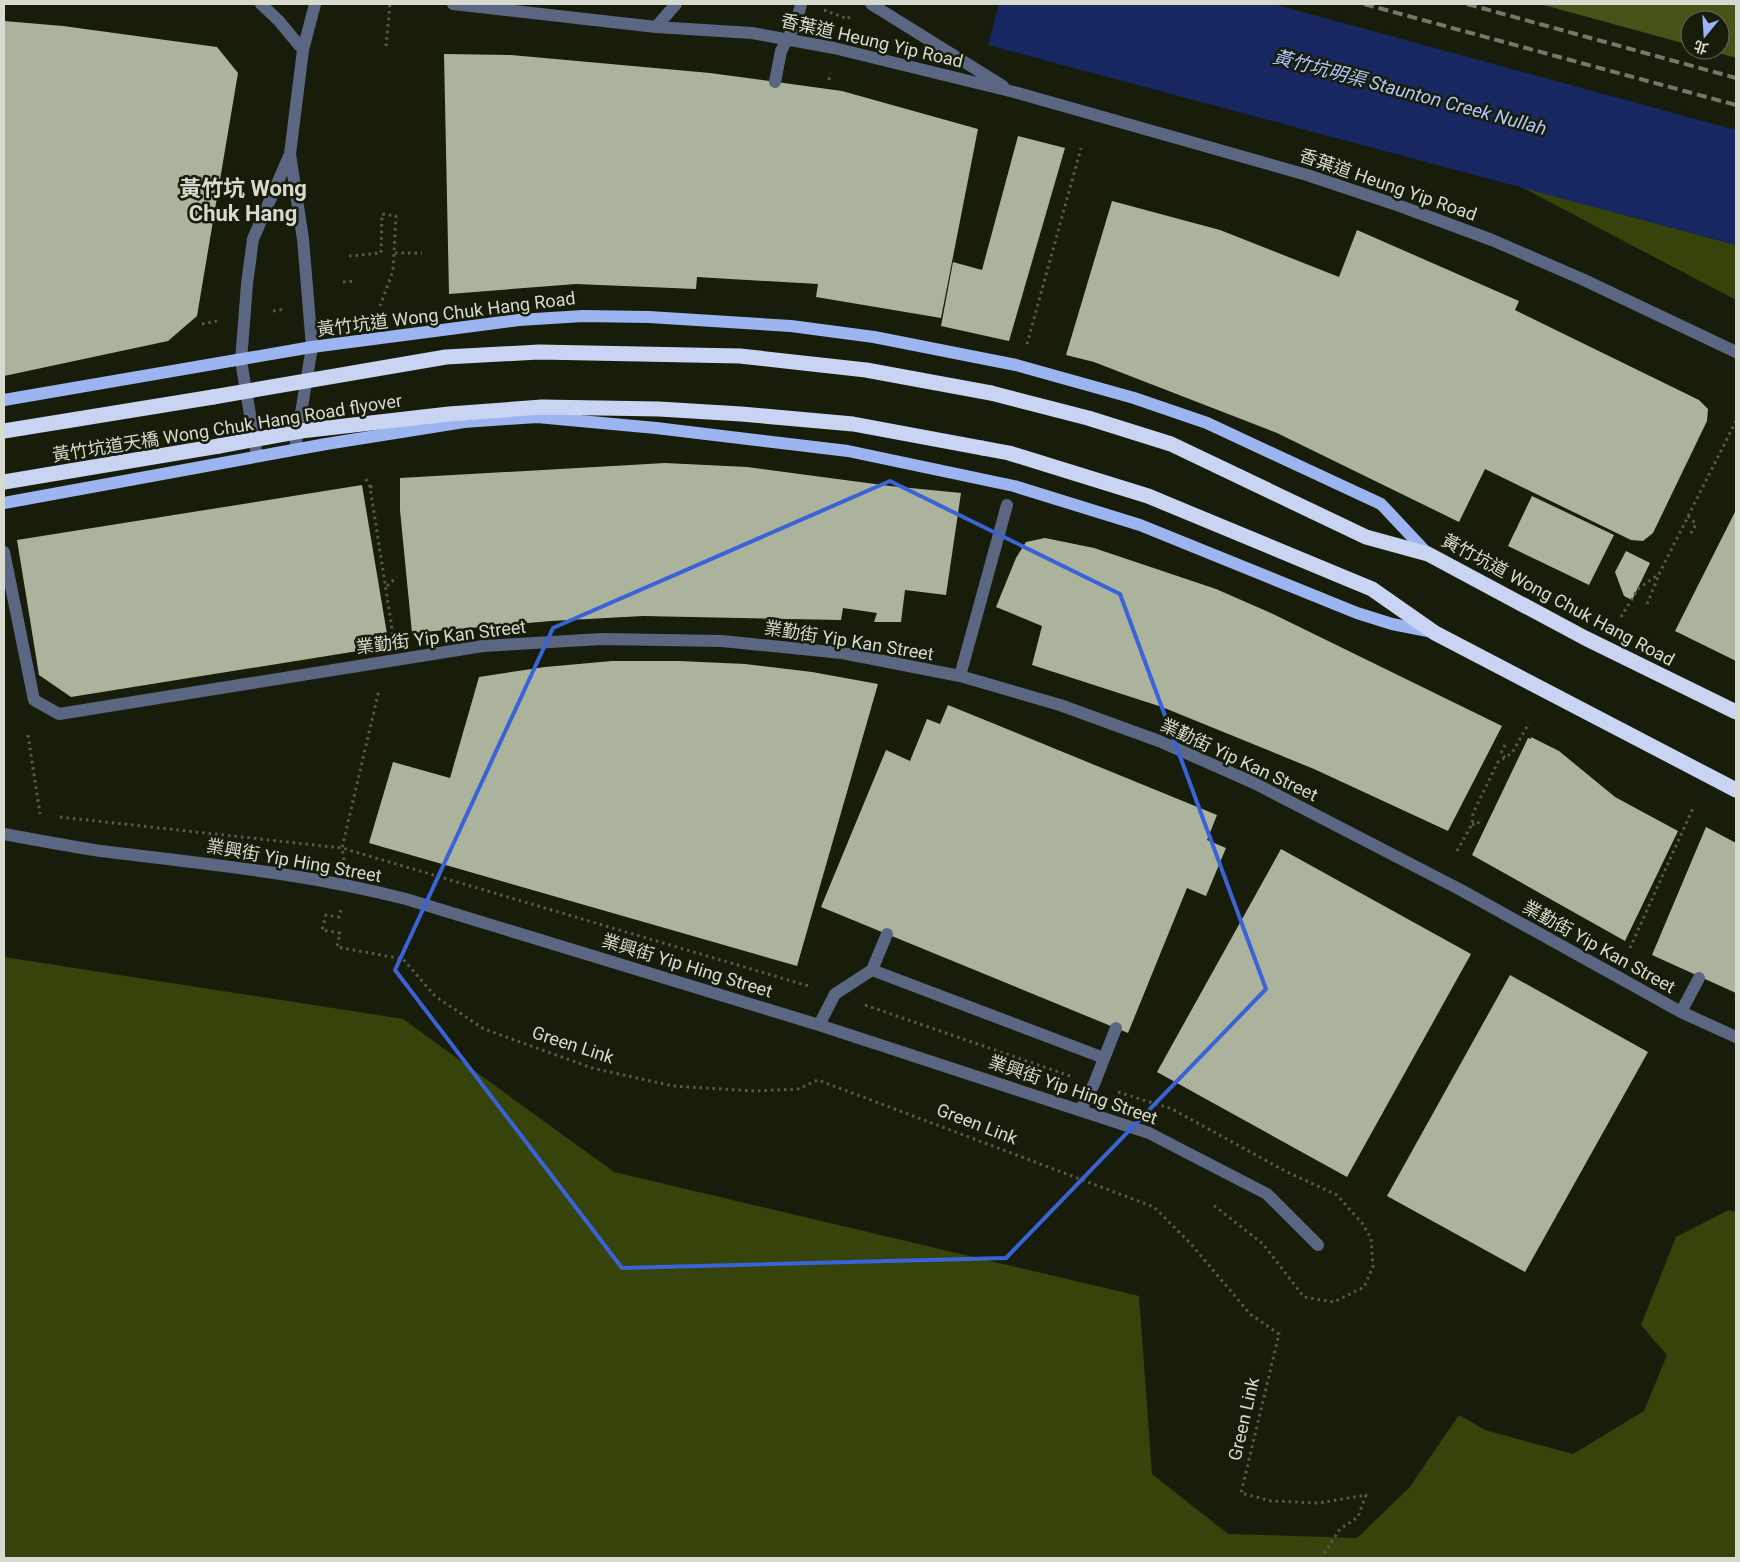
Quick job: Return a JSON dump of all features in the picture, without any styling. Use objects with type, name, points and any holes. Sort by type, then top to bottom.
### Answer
[{"type":"highway","name":"黃竹坑道天橋 Wong Chuk Hang Road flyover","points":[[4,431],[446,357],[540,352],[740,356],[866,370],[991,393],[1088,418],[1171,444],[1366,537],[1428,554]]},
{"type":"highway","name":"黃竹坑道天橋 Wong Chuk Hang Road flyover","points":[[4,482],[301,432],[449,414],[542,407],[658,409],[853,424],[1009,453],[1148,496],[1372,589],[1435,633]]},
{"type":"highway","name":"黃竹坑道 Wong Chuk Hang Road","points":[[1428,554],[1585,638],[1736,712]]},
{"type":"highway","points":[[1435,633],[1736,790]]},
{"type":"main road","name":"黃竹坑道 Wong Chuk Hang Road","points":[[4,400],[312,348],[449,328],[583,316],[659,317],[791,326],[951,350],[1016,364],[1125,395],[1207,423],[1381,504],[1428,554]]},
{"type":"main road","points":[[4,503],[295,449],[464,422],[536,417],[656,428],[848,451],[1014,486],[1140,525],[1357,614],[1435,633]]},
{"type":"street","points":[[261,4],[279,21],[303,50]]},
{"type":"street","points":[[295,449],[312,348],[303,239],[290,154],[303,50],[315,4]]},
{"type":"street","name":"香葉道 Heung Yip Road","points":[[453,4],[656,27],[696,28],[786,39],[834,48],[1014,92],[1298,172],[1400,206],[1492,240],[1582,279],[1736,352]]},
{"type":"street","points":[[656,27],[676,4]]},
{"type":"street","points":[[775,82],[781,51],[797,21],[801,4]]},
{"type":"street","name":"香葉道 Heung Yip Road","points":[[871,4],[1014,92]]},
{"type":"street","points":[[257,456],[241,361],[253,239],[290,154]]},
{"type":"street","points":[[960,676],[1007,505]]},
{"type":"street","name":"業勤街 Yip Kan Street","points":[[4,552],[34,700],[59,714],[483,646],[602,639],[732,642],[842,653],[960,676],[1060,705],[1158,741],[1254,783],[1461,890],[1681,1012],[1736,1037]]},
{"type":"street","name":"業興街 Yip Hing Street","points":[[4,834],[100,850],[227,865],[348,884],[406,899],[819,1025],[1082,1109],[1149,1133],[1267,1194],[1318,1245]]},
{"type":"street","points":[[819,1025],[836,994],[872,970],[887,934]]},
{"type":"street","points":[[872,970],[1104,1058]]},
{"type":"street","points":[[1681,1012],[1699,978]]},
{"type":"street","points":[[1082,1109],[1116,1028]]},
{"type":"path","points":[[386,46],[390,4]]},
{"type":"path","points":[[815,7],[848,19],[853,11]]},
{"type":"path","points":[[1025,351],[1081,148]]},
{"type":"path","points":[[350,256],[381,253],[382,214],[396,216],[393,271],[380,306]]},
{"type":"path","points":[[395,253],[422,253]]},
{"type":"path","points":[[343,282],[355,281]]},
{"type":"path","points":[[202,324],[218,321]]},
{"type":"path","points":[[1647,604],[1659,574],[1736,422]]},
{"type":"path","points":[[366,478],[370,487],[393,642]]},
{"type":"path","points":[[370,487],[375,486]]},
{"type":"path","points":[[1688,516],[1696,524],[1690,535]]},
{"type":"path","points":[[1621,617],[1638,589],[1659,574]]},
{"type":"path","points":[[386,587],[397,577]]},
{"type":"path","points":[[342,848],[379,690]]},
{"type":"path","points":[[1457,851],[1472,824],[1473,813],[1498,762],[1512,754],[1529,722]]},
{"type":"path","points":[[28,734],[40,814]]},
{"type":"path","points":[[1505,745],[1501,753],[1505,758]]},
{"type":"path","points":[[1630,948],[1693,808]]},
{"type":"path","points":[[1472,824],[1477,825],[1481,818]]},
{"type":"path","name":"Green Link","points":[[339,916],[326,914],[322,930],[340,933],[338,947],[402,959],[435,996],[492,1033],[592,1068],[673,1086],[754,1091],[798,1089],[818,1080],[1154,1207],[1191,1244],[1250,1314],[1279,1334],[1241,1493],[1271,1501],[1319,1503],[1366,1494],[1358,1517],[1340,1528],[1320,1558]]},
{"type":"highlighted area","points":[[890,481],[1120,594],[1266,989],[1006,1258],[622,1268],[395,970],[553,628]]},
{"type":"green space","points":[[1540,4],[1736,4],[1736,58],[1730,56],[1730,10],[1680,10],[1680,42]]},
{"type":"green space","points":[[1521,187],[1736,245],[1736,300]]},
{"type":"green space","points":[[4,957],[403,1019],[614,1172],[1139,1296],[1152,1474],[1228,1534],[1357,1538],[1409,1488],[1459,1415],[1485,1430],[1573,1454],[1644,1411],[1667,1355],[1641,1325],[1676,1237],[1729,1210],[1736,1212],[1736,1558],[4,1558]]},
{"type":"water","name":"黃竹坑明渠 Staunton Creek Nullah","points":[[999,4],[1289,4],[1736,123],[1736,245],[988,45]]},
{"type":"pier","points":[[1273,4],[1299,4],[1736,121],[1736,130]]},
{"type":"building","points":[[4,21],[63,26],[217,47],[238,73],[197,316],[168,341],[4,376]]},
{"type":"building","points":[[444,54],[511,55],[710,73],[842,91],[978,129],[941,318],[816,297],[818,284],[697,277],[696,289],[576,284],[449,294]]},
{"type":"building","points":[[1018,136],[1065,148],[1009,341],[941,326],[953,262],[982,270]]},
{"type":"building","points":[[1112,201],[1220,230],[1339,277],[1357,230],[1519,301],[1515,310],[1699,400],[1708,409],[1707,421],[1653,533],[1643,541],[1631,540],[1485,469],[1459,522],[1277,433],[1094,362],[1066,355]]},
{"type":"building","points":[[665,463],[747,467],[890,486],[961,493],[946,595],[905,590],[901,622],[874,622],[877,613],[843,608],[841,620],[643,616],[551,621],[412,633],[400,510],[400,478]]},
{"type":"building","points":[[362,485],[389,646],[71,697],[39,675],[17,540]]},
{"type":"building","points":[[1532,496],[1614,535],[1589,585],[1508,546]]},
{"type":"building","points":[[1736,510],[1736,661],[1675,631]]},
{"type":"building","points":[[1045,538],[1094,548],[1216,589],[1273,614],[1502,726],[1448,831],[1314,769],[1162,707],[1032,665],[1042,626],[996,607],[1016,558],[1026,542]]},
{"type":"building","points":[[1626,551],[1650,563],[1632,600],[1624,596],[1615,572]]},
{"type":"building","points":[[612,661],[679,661],[745,664],[812,672],[878,684],[797,966],[369,843],[393,762],[450,778],[479,677],[545,667]]},
{"type":"building","points":[[948,705],[1217,815],[1207,840],[1226,848],[1206,896],[1187,888],[1128,1033],[821,907],[886,750],[910,761],[927,719],[940,724]]},
{"type":"building","points":[[1531,737],[1559,751],[1615,797],[1678,831],[1625,941],[1472,855],[1528,738],[1531,739]]},
{"type":"building","points":[[1706,827],[1736,843],[1736,993],[1652,955]]},
{"type":"building","points":[[1281,849],[1471,954],[1347,1177],[1157,1072]]},
{"type":"building","points":[[1510,975],[1648,1052],[1525,1272],[1387,1196]]},
{"type":"railway","points":[[1364,4],[1736,105]]},
{"type":"railway","points":[[1467,4],[1736,78]]},
{"type":"district","name":"黃竹坑 Wong Chuk Hang","points":[[243,200]]}]
